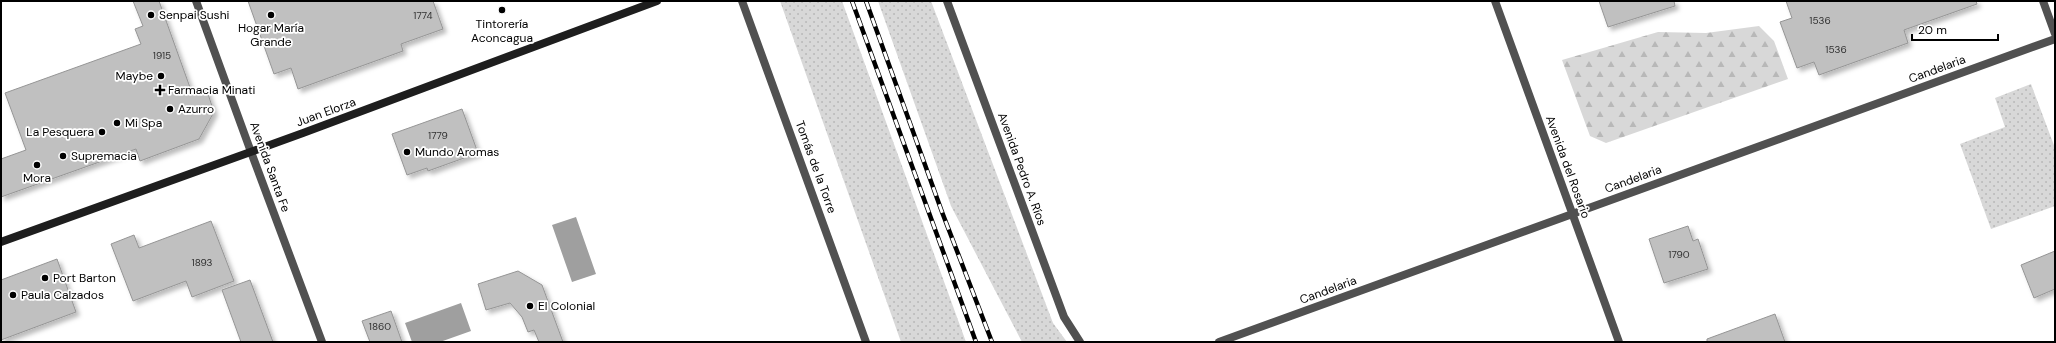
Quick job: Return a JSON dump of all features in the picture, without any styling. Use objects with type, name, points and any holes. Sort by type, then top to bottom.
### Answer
[{"type":"main road","name":"Juan Elorza","points":[[1,242],[251,152],[658,1]]},
{"type":"street","name":"Avenida Santa Fe","points":[[196,1],[322,342]]},
{"type":"street","name":"Tomás de la Torre","points":[[742,1],[866,342]]},
{"type":"street","name":"Avenida Pedro A. Ríos","points":[[947,1],[1064,317],[1080,342]]},
{"type":"street","name":"Avenida del Rosario","points":[[1495,1],[1619,342]]},
{"type":"street","points":[[2043,1],[2055,34]]},
{"type":"street","name":"Candelaria","points":[[1219,342],[1240,338],[1573,214],[2055,39]]},
{"type":"green space","points":[[780,1],[842,1],[966,342],[901,342]]},
{"type":"green space","points":[[878,1],[931,1],[1053,323],[1067,342],[1022,342],[951,206]]},
{"type":"green space","points":[[1759,26],[1774,41],[1788,79],[1606,143],[1590,136],[1562,60],[1658,32],[1706,33]]},
{"type":"green space","points":[[2031,84],[2055,148],[2055,206],[1991,229],[1960,144],[2005,127],[1995,98]]},
{"type":"shaded area","points":[[576,217],[596,274],[572,282],[552,225]]},
{"type":"shaded area","points":[[461,303],[471,331],[440,342],[412,342],[405,323]]},
{"type":"building","points":[[133,1],[159,1],[192,93],[206,88],[214,112],[199,139],[140,161],[136,149],[1,197],[1,159],[26,150],[5,93],[141,44],[135,29],[143,26]]},
{"type":"building","points":[[248,1],[433,1],[443,29],[401,44],[403,51],[298,89],[291,68],[274,74]]},
{"type":"building","points":[[1599,1],[1674,1],[1675,6],[1608,27]]},
{"type":"building","points":[[1786,1],[1976,1],[1977,4],[1904,30],[1908,43],[1819,75],[1814,62],[1797,68],[1780,22],[1792,18]]},
{"type":"building","points":[[462,109],[478,153],[428,171],[427,168],[407,175],[392,134]]},
{"type":"building","points":[[211,221],[234,281],[192,297],[186,281],[133,301],[111,244],[134,235],[139,248]]},
{"type":"building","points":[[1688,226],[1693,241],[1698,239],[1708,269],[1664,283],[1649,239]]},
{"type":"building","points":[[2055,251],[2055,289],[2034,298],[2021,265]]},
{"type":"building","points":[[57,259],[76,312],[1,340],[1,280]]},
{"type":"building","name":"El Colonial","points":[[518,271],[542,285],[563,342],[539,342],[534,330],[528,332],[522,317],[510,303],[486,310],[478,284]]},
{"type":"building","points":[[250,280],[273,342],[241,342],[222,290]]},
{"type":"building","points":[[391,311],[402,342],[370,342],[362,321]]},
{"type":"building","points":[[1775,314],[1785,342],[1707,342],[1707,339]]},
{"type":"railway","points":[[852,1],[976,342]]},
{"type":"railway","points":[[866,1],[942,212],[992,342]]},
{"type":"place","name":"Tintorería Aconcagua","points":[[502,10]]},
{"type":"place","name":"Senpai Sushi","points":[[151,15]]},
{"type":"place","name":"Hogar María Grande","points":[[271,15]]},
{"type":"place","name":"Maybe","points":[[161,76]]},
{"type":"place","name":"Farmacia Minati","points":[[160,90]]},
{"type":"place","name":"Azurro","points":[[170,109]]},
{"type":"place","name":"Mi Spa","points":[[117,123]]},
{"type":"place","name":"La Pesquera","points":[[102,132]]},
{"type":"place","name":"Mundo Aromas","points":[[407,152]]},
{"type":"place","name":"Supremacia","points":[[63,156]]},
{"type":"place","name":"Mora","points":[[37,165]]},
{"type":"place","name":"Port Barton","points":[[45,278]]},
{"type":"place","name":"Paula Calzados","points":[[13,295]]},
{"type":"place","name":"El Colonial","points":[[530,306]]}]
